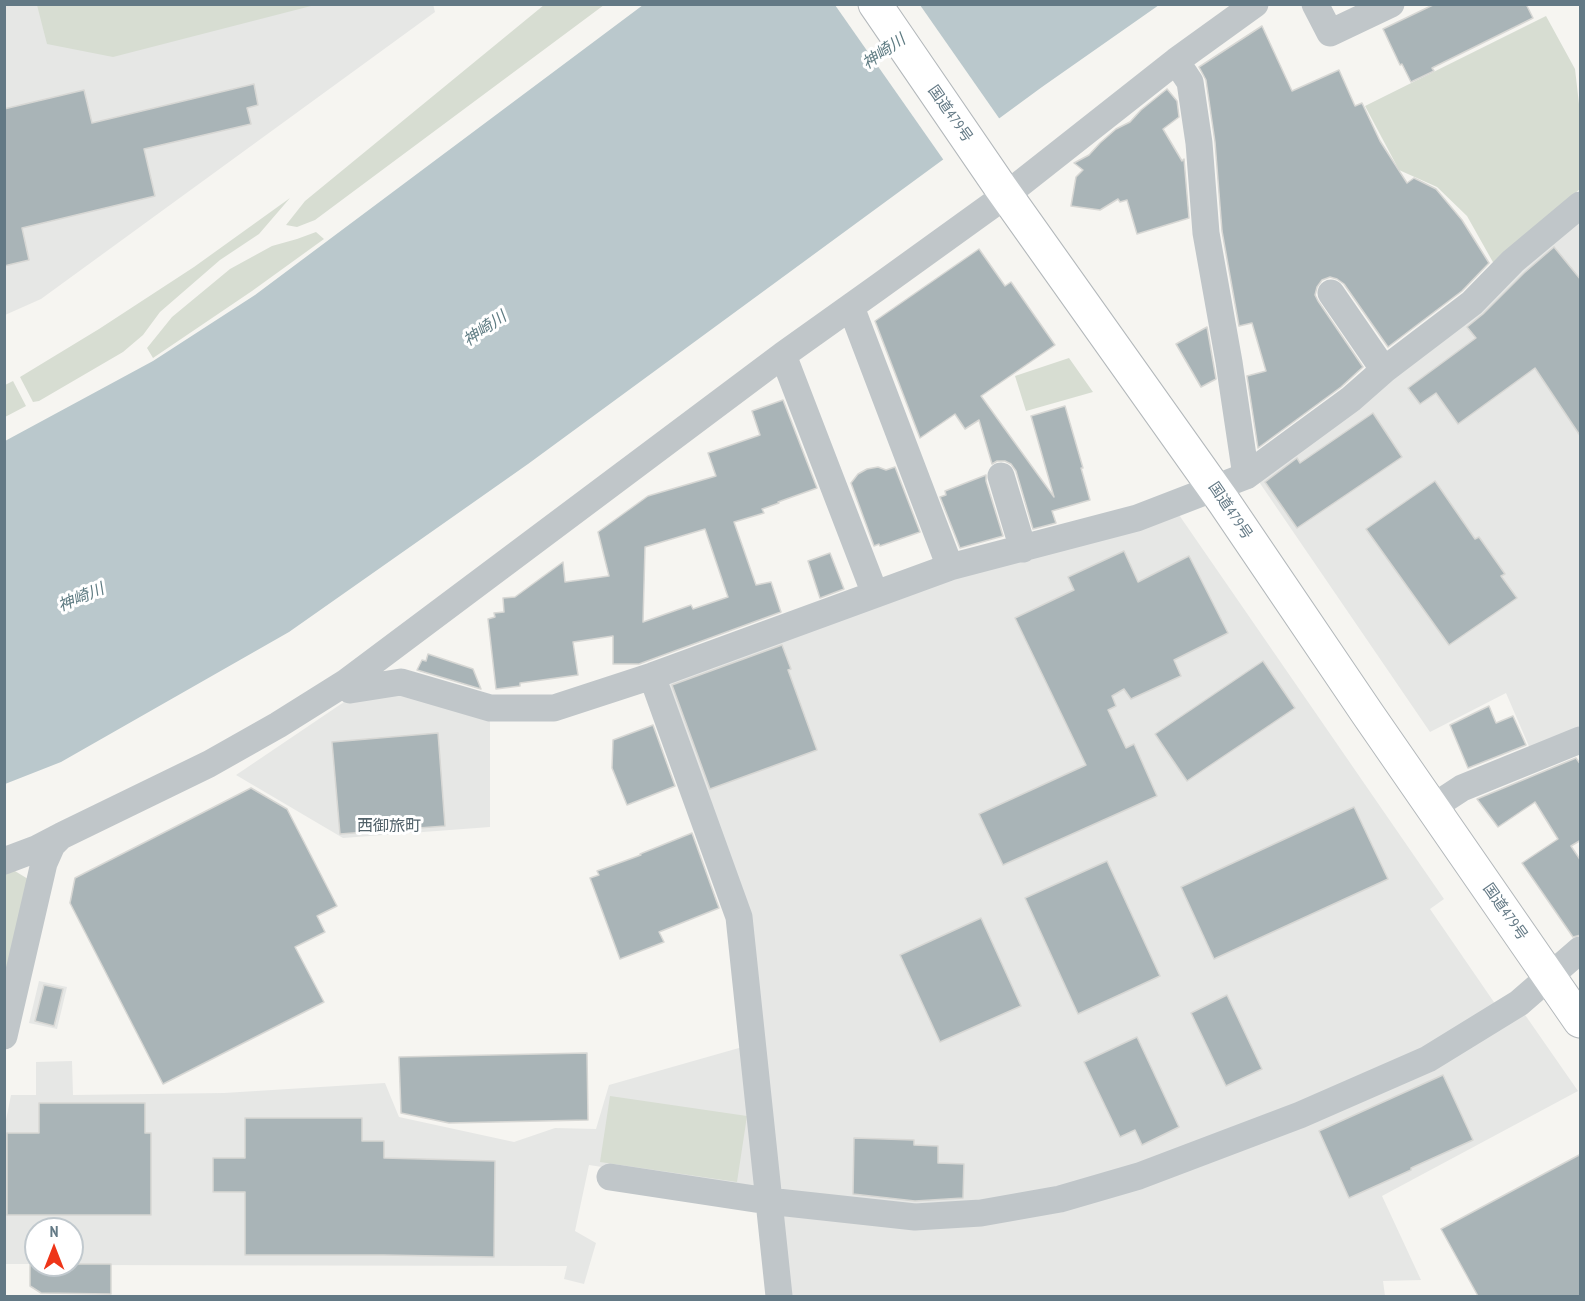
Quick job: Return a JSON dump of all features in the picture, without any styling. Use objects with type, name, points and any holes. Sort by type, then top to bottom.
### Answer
[{"type":"highway","name":"国道479号","points":[[875,4],[1214,488],[1581,1021]]},
{"type":"street","points":[[4,861],[36,849],[209,764],[278,725],[345,683],[1255,4]]},
{"type":"street","points":[[1315,4],[1330,33],[1390,4]]},
{"type":"street","points":[[1176,61],[1190,82],[1199,143],[1206,233],[1246,476]]},
{"type":"street","points":[[345,683],[350,690],[401,681],[490,708],[554,708],[652,676],[950,567],[1137,518],[1246,476],[1352,399],[1384,370],[1472,303],[1513,261],[1581,205]]},
{"type":"street","points":[[1331,293],[1384,370]]},
{"type":"street","points":[[851,307],[950,567]]},
{"type":"street","points":[[783,355],[874,594]]},
{"type":"street","points":[[1001,476],[1023,549]]},
{"type":"street","points":[[652,676],[739,917],[779,1296]]},
{"type":"street","points":[[1432,807],[1462,788],[1581,740]]},
{"type":"street","points":[[4,1036],[44,863],[52,845],[61,836]]},
{"type":"street","points":[[610,1177],[768,1201],[915,1216],[981,1214],[1060,1199],[1139,1176],[1278,1123],[1428,1059],[1518,1003],[1581,950]]},
{"type":"shaded area","points":[[37,4],[315,5],[113,57],[47,44]]},
{"type":"shaded area","points":[[433,4],[435,12],[41,299],[5,315],[4,5]]},
{"type":"shaded area","points":[[544,5],[604,5],[315,220],[297,227],[286,225],[305,201]]},
{"type":"shaded area","points":[[1546,16],[1575,69],[1580,108],[1580,189],[1494,264],[1467,216],[1437,187],[1399,170],[1365,106]]},
{"type":"shaded area","points":[[290,198],[259,234],[220,260],[160,312],[143,335],[123,352],[39,401],[33,402],[20,377],[194,267]]},
{"type":"shaded area","points":[[1580,216],[1580,730],[1531,751],[1506,693],[1430,732],[1255,476]]},
{"type":"shaded area","points":[[316,232],[324,239],[153,358],[147,348],[172,317],[230,269],[272,246]]},
{"type":"shaded area","points":[[1069,358],[1093,392],[1026,411],[1015,376]]},
{"type":"shaded area","points":[[13,381],[26,406],[5,417],[5,385]]},
{"type":"shaded area","points":[[1177,512],[1444,899],[1430,909],[1498,1008],[1477,1022],[1297,1107],[1059,1192],[914,1210],[785,1196],[774,1186],[755,980],[660,680],[952,575]]},
{"type":"shaded area","points":[[393,691],[490,716],[490,827],[343,838],[236,775],[344,702]]},
{"type":"shaded area","points":[[10,868],[28,879],[5,985],[4,871]]},
{"type":"shaded area","points":[[39,981],[67,987],[57,1029],[29,1023]]},
{"type":"shaded area","points":[[1521,1009],[1578,1091],[1382,1196],[1421,1280],[1383,1281],[1385,1296],[790,1296],[782,1217],[788,1210],[1063,1208]]},
{"type":"shaded area","points":[[746,1046],[759,1191],[589,1165],[575,1231],[596,1243],[584,1284],[564,1279],[567,1266],[84,1265],[84,1217],[24,1217],[24,1264],[5,1264],[5,1125],[11,1095],[36,1095],[36,1062],[72,1061],[73,1095],[224,1093],[385,1083],[399,1117],[514,1142],[555,1128],[596,1129],[609,1085]]},
{"type":"shaded area","points":[[610,1096],[747,1116],[737,1182],[600,1162]]},
{"type":"water","name":"神崎川","points":[[643,5],[1159,5],[1042,87],[528,464],[289,632],[61,762],[5,784],[5,441],[153,361],[255,295]]},
{"type":"pier","points":[[835,5],[920,5],[1001,121],[945,162]]},
{"type":"building","points":[[1435,4],[1526,4],[1533,18],[1432,68],[1434,71],[1411,82],[1383,29]]},
{"type":"building","points":[[1262,26],[1292,91],[1339,70],[1355,106],[1362,103],[1380,141],[1407,183],[1414,178],[1436,189],[1462,220],[1489,263],[1462,291],[1388,347],[1344,284],[1330,277],[1322,280],[1315,295],[1363,367],[1341,387],[1258,448],[1247,376],[1266,371],[1252,323],[1239,326],[1222,231],[1215,142],[1206,80],[1199,67]]},
{"type":"building","points":[[254,84],[258,105],[247,108],[251,124],[144,149],[155,196],[22,228],[29,260],[4,266],[4,109],[84,90],[92,123]]},
{"type":"building","points":[[1167,89],[1177,101],[1179,117],[1163,129],[1182,161],[1184,159],[1189,218],[1137,234],[1127,200],[1120,202],[1118,199],[1100,210],[1071,206],[1076,177],[1083,170],[1074,163],[1089,155],[1116,129],[1130,122]]},
{"type":"building","points":[[1554,247],[1581,280],[1581,437],[1535,368],[1458,424],[1436,393],[1420,404],[1408,388],[1476,338],[1467,327]]},
{"type":"building","points":[[979,249],[1005,286],[1011,282],[1055,345],[981,396],[1054,497],[1031,416],[1065,406],[1090,500],[1052,511],[1056,523],[1033,529],[1016,471],[1011,464],[1005,461],[992,464],[979,420],[965,429],[955,414],[920,438],[875,321]]},
{"type":"building","points":[[1207,327],[1216,379],[1201,387],[1176,344]]},
{"type":"building","points":[[783,400],[817,488],[762,509],[764,513],[734,522],[756,585],[771,582],[781,612],[639,664],[613,664],[613,636],[573,642],[578,675],[520,683],[520,686],[496,689],[488,619],[495,617],[494,613],[504,612],[503,598],[515,597],[563,562],[565,582],[609,576],[598,532],[648,496],[716,476],[708,453],[760,435],[752,411]],"holes":[[[705,529],[728,597],[693,609],[691,605],[643,622],[645,547]]]},
{"type":"building","points":[[1373,413],[1402,457],[1297,528],[1265,482],[1297,458],[1300,463]]},
{"type":"building","points":[[878,467],[886,470],[895,467],[920,532],[874,546],[851,483],[858,474]]},
{"type":"building","points":[[986,475],[1003,536],[960,548],[940,497],[946,495],[945,491]]},
{"type":"building","points":[[1435,481],[1475,539],[1479,537],[1505,574],[1501,576],[1517,598],[1449,645],[1366,529]]},
{"type":"building","points":[[1124,551],[1138,582],[1189,556],[1228,633],[1174,660],[1181,676],[1131,699],[1124,689],[1112,696],[1116,706],[1108,710],[1126,748],[1134,744],[1157,796],[1003,865],[979,814],[1086,765],[1015,618],[1074,590],[1068,577]]},
{"type":"building","points":[[830,553],[844,589],[820,598],[808,561]]},
{"type":"building","points":[[782,645],[791,669],[788,670],[817,750],[710,789],[672,685]]},
{"type":"building","points":[[428,654],[473,669],[481,689],[417,670],[422,660],[426,661]]},
{"type":"building","points":[[1263,661],[1295,708],[1187,781],[1155,734]]},
{"type":"building","points":[[1489,706],[1496,723],[1513,716],[1526,745],[1468,768],[1450,725]]},
{"type":"building","points":[[653,725],[675,786],[627,805],[612,768],[613,740]]},
{"type":"building","points":[[438,733],[445,826],[340,834],[332,742]]},
{"type":"building","points":[[1576,758],[1581,765],[1581,840],[1571,846],[1581,861],[1581,935],[1573,937],[1522,863],[1558,839],[1535,802],[1498,827],[1477,799]]},
{"type":"building","points":[[251,788],[287,809],[337,906],[317,916],[325,932],[295,947],[324,1002],[163,1084],[70,903],[75,878]]},
{"type":"building","points":[[1354,807],[1388,879],[1214,959],[1181,887]]},
{"type":"building","points":[[692,833],[719,908],[659,932],[664,942],[620,959],[590,878],[599,875],[597,871]]},
{"type":"building","points":[[1107,861],[1160,976],[1078,1014],[1025,898]]},
{"type":"building","points":[[981,918],[1021,1006],[940,1042],[900,955]]},
{"type":"building","points":[[44,985],[63,989],[54,1026],[35,1021]]},
{"type":"building","points":[[1227,995],[1262,1069],[1226,1086],[1191,1013]]},
{"type":"building","points":[[1137,1037],[1179,1127],[1142,1145],[1135,1130],[1120,1137],[1084,1062]]},
{"type":"building","points":[[587,1053],[588,1120],[449,1123],[401,1113],[399,1057]]},
{"type":"building","points":[[1443,1075],[1473,1140],[1349,1198],[1319,1131]]},
{"type":"building","points":[[39,1103],[145,1103],[145,1133],[151,1133],[151,1215],[7,1215],[7,1133],[39,1133]]},
{"type":"building","points":[[245,1118],[362,1118],[362,1141],[384,1141],[384,1158],[495,1161],[494,1257],[245,1255],[245,1192],[213,1192],[213,1158],[245,1158]]},
{"type":"building","points":[[854,1138],[914,1140],[914,1145],[938,1146],[938,1163],[964,1164],[963,1198],[915,1201],[853,1194]]},
{"type":"building","points":[[1581,1154],[1581,1296],[1478,1296],[1441,1229]]},
{"type":"building","points":[[84,1264],[111,1264],[111,1294],[41,1293],[30,1286],[30,1277],[84,1277]]},
{"type":"district","name":"西御旅町","points":[[389,826]]}]
